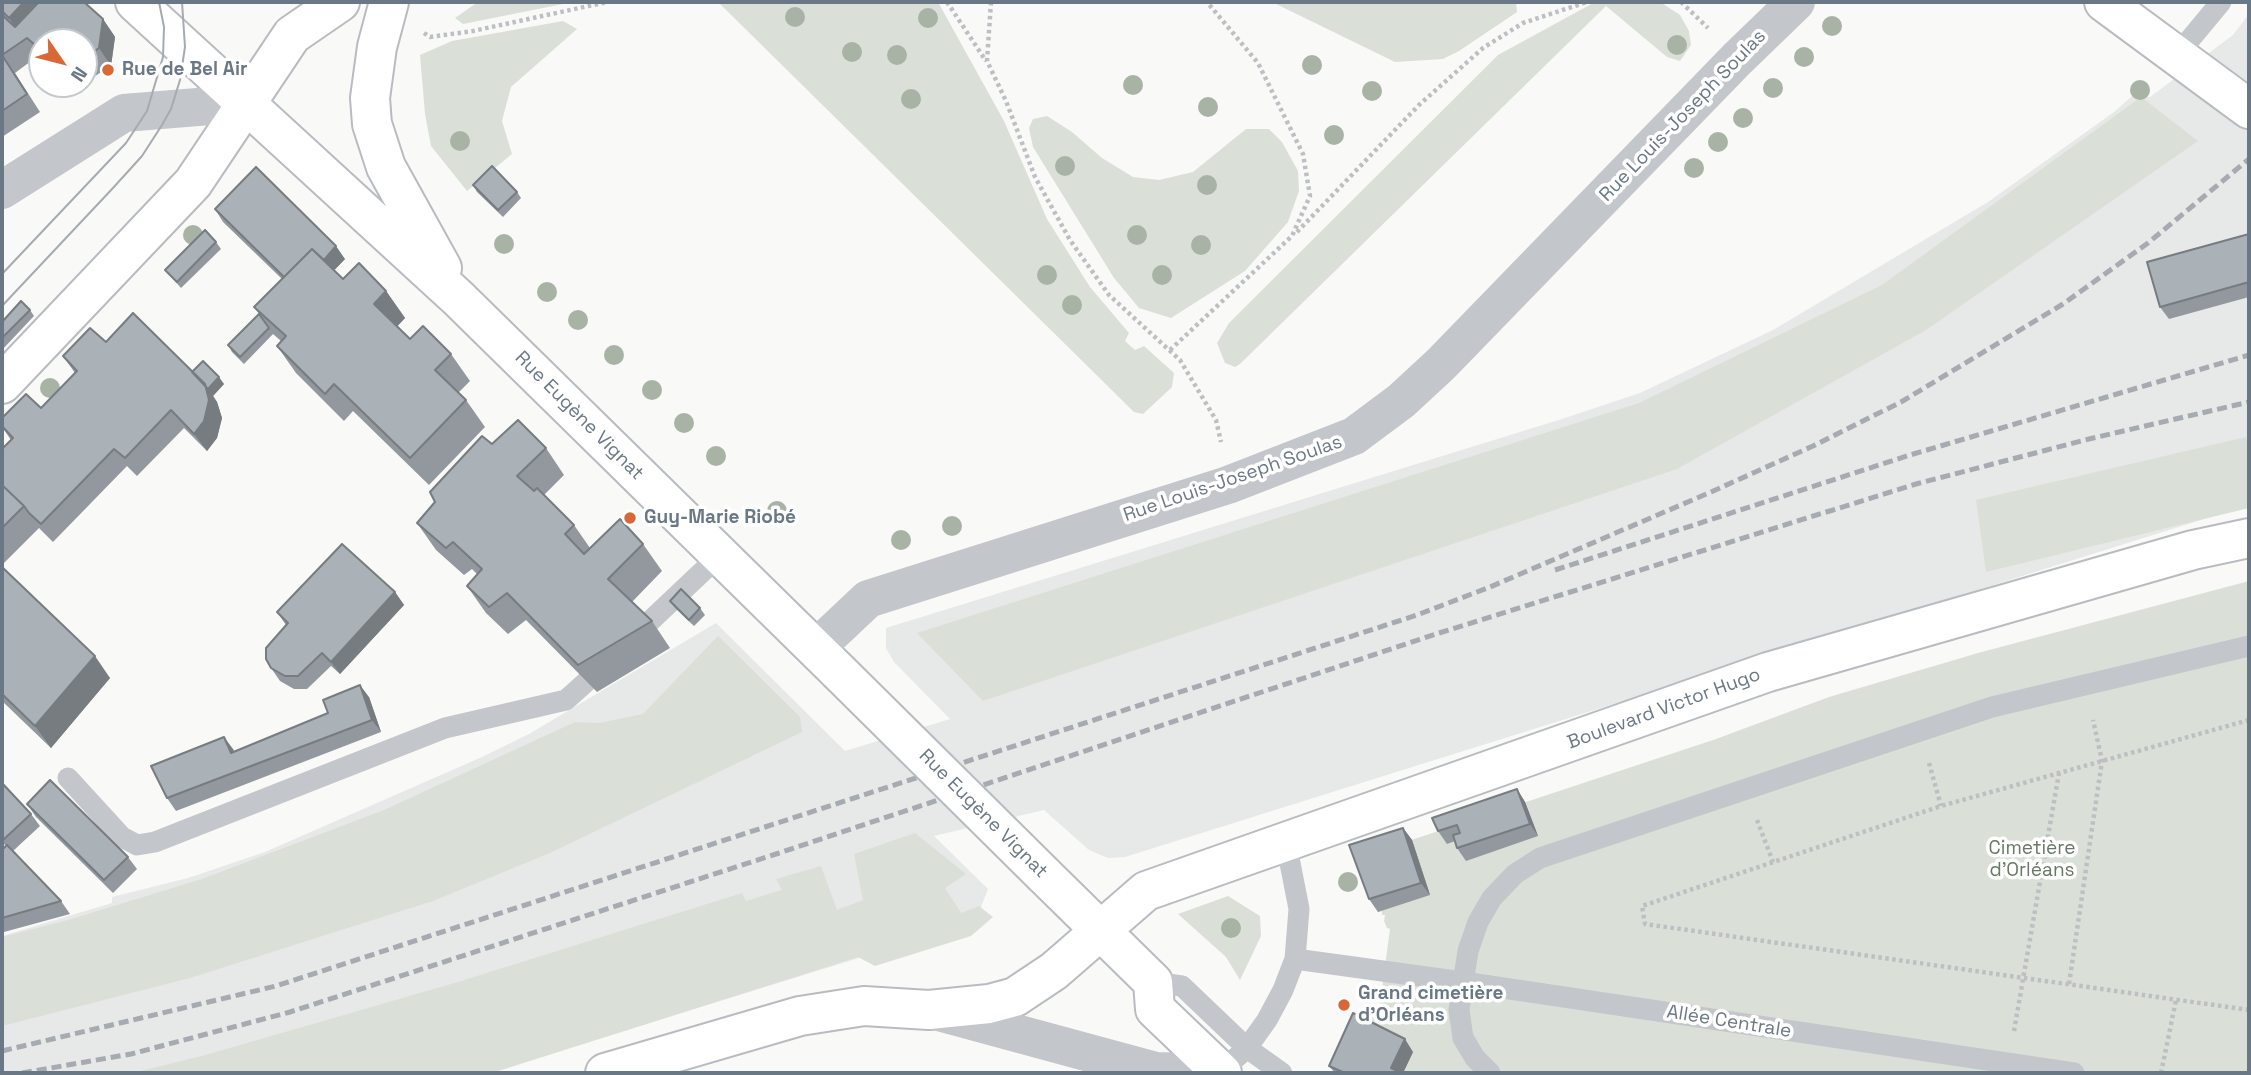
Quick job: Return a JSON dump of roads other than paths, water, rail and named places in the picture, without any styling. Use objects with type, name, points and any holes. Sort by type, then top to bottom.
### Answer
[{"type":"street","name":"Rue Eugène Vignat","points":[[135,2],[458,298],[1153,982],[1155,1009],[1228,1067]]},
{"type":"street","points":[[2,384],[193,183],[292,35],[340,2]]},
{"type":"street","name":"Rue Louis-Joseph Soulas","points":[[827,659],[868,599],[1228,485],[1354,436],[1401,401],[1441,364],[1796,2]]},
{"type":"street","points":[[2104,2],[2249,109]]},
{"type":"street","points":[[401,15],[377,47],[370,112],[386,167],[458,298]]},
{"type":"street","points":[[2,190],[124,113],[247,103]]},
{"type":"street","name":"Boulevard Victor Hugo","points":[[604,1073],[649,1067],[800,1016],[864,1006],[929,1010],[989,1004],[1015,998],[1054,971],[1146,891],[1768,671],[2193,550],[2249,538]]},
{"type":"street","points":[[929,1010],[1155,1072],[1228,1067]]},
{"type":"lane","points":[[2177,55],[2221,2]]},
{"type":"lane","points":[[646,625],[720,555]]},
{"type":"lane","points":[[1490,1073],[1475,1058],[1463,1038],[1459,1010],[1468,951],[1478,922],[1492,898],[1515,874],[1540,858],[1992,707],[2249,646]]},
{"type":"lane","points":[[68,778],[122,837],[137,845],[155,842],[445,728],[566,700],[586,682]]},
{"type":"lane","points":[[1228,1067],[1272,1010],[1295,959],[1298,909],[1284,844]]},
{"type":"lane","name":"Allée Centrale","points":[[1295,959],[2074,1073]]},
{"type":"lane","points":[[1228,1067],[1282,1073]]},
{"type":"tram line","points":[[2,274],[126,143],[147,111],[163,57],[164,27],[159,2]]},
{"type":"tram line","points":[[2,306],[142,156],[162,125],[171,109],[180,80],[185,47],[182,2]]},
{"type":"railway","points":[[2,1051],[276,986],[1417,615],[1490,587],[1711,492],[1901,402],[2063,304],[2148,243],[2249,159]]},
{"type":"railway","points":[[1555,570],[1910,455],[2249,355]]},
{"type":"railway","points":[[22,1073],[131,1054],[290,1012],[776,854],[1439,633],[1916,484],[2089,439],[2249,402]]},
{"type":"place","name":"Rue de Bel Air","points":[[108,70]]},
{"type":"place","name":"Guy-Marie Riobé","points":[[630,518]]},
{"type":"place","name":"Grand cimetière d'Orléans","points":[[1344,1005]]},
{"type":"park label","name":"Cimetière d'Orléans","points":[[2032,860]]}]
